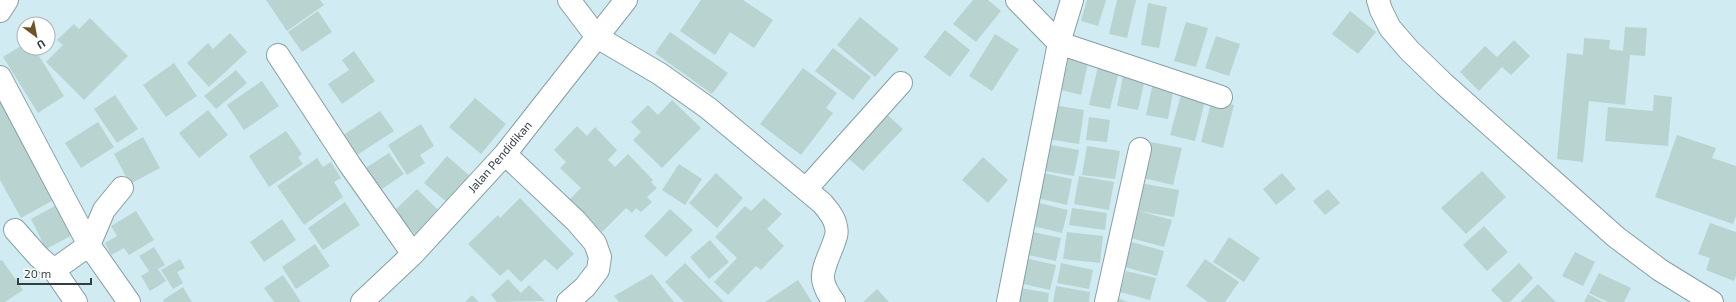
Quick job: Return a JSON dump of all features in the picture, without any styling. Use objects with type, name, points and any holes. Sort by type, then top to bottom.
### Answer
[{"type":"street","points":[[0,11],[7,0]]},
{"type":"street","points":[[569,0],[597,37],[660,74],[708,108],[822,203],[832,216],[837,231],[822,279],[827,292],[834,302]]},
{"type":"street","name":"Jalan Pendidikan","points":[[362,302],[412,254],[505,154],[626,0]]},
{"type":"street","points":[[1017,0],[1059,43],[1221,97]]},
{"type":"street","points":[[1008,302],[1059,43],[1072,0]]},
{"type":"street","points":[[1378,0],[1390,28],[1409,50],[1444,84],[1616,237],[1660,270],[1712,302]]},
{"type":"street","points":[[278,55],[350,165],[412,254]]},
{"type":"street","points":[[0,77],[90,245],[129,302]]},
{"type":"street","points":[[806,189],[901,83]]},
{"type":"street","points":[[1106,302],[1140,149]]},
{"type":"street","points":[[505,154],[576,220],[595,243],[600,256],[599,265],[588,295],[568,302]]},
{"type":"street","points":[[54,270],[90,245],[104,210],[122,188]]},
{"type":"street","points":[[15,230],[39,257],[54,270],[76,302]]},
{"type":"building","points":[[266,0],[320,0],[324,5],[287,31]]},
{"type":"building","points":[[701,0],[743,0],[773,20],[754,48],[730,32],[715,55],[680,31]]},
{"type":"building","points":[[973,0],[988,0],[1001,11],[976,42],[953,24]]},
{"type":"building","points":[[1087,0],[1106,0],[1098,26],[1081,21]]},
{"type":"building","points":[[1117,0],[1136,0],[1127,38],[1109,34]]},
{"type":"building","points":[[1148,3],[1167,7],[1159,48],[1141,45]]},
{"type":"building","points":[[318,11],[332,32],[302,52],[288,32]]},
{"type":"building","points":[[1350,11],[1376,32],[1358,54],[1332,34]]},
{"type":"building","points":[[860,17],[899,49],[875,77],[837,45]]},
{"type":"building","points":[[90,18],[128,56],[84,100],[46,62],[52,56],[56,56],[56,52],[63,45],[57,40],[74,24],[79,29]]},
{"type":"building","points":[[1186,22],[1208,28],[1196,67],[1174,61]]},
{"type":"building","points":[[1625,27],[1647,28],[1645,56],[1630,55],[1625,105],[1589,101],[1583,162],[1557,159],[1567,53],[1583,55],[1584,38],[1610,40],[1609,49],[1623,51]]},
{"type":"building","points":[[945,30],[970,50],[950,77],[924,57]]},
{"type":"building","points":[[670,32],[728,73],[712,94],[655,53]]},
{"type":"building","points":[[230,33],[247,52],[209,87],[187,63],[208,43],[213,49]]},
{"type":"building","points":[[995,34],[1019,49],[992,91],[969,76]]},
{"type":"building","points":[[1216,36],[1240,44],[1229,76],[1205,68]]},
{"type":"building","points":[[1514,40],[1530,56],[1511,75],[1502,67],[1479,91],[1460,72],[1485,46],[1497,57]]},
{"type":"building","points":[[833,48],[871,77],[853,100],[815,71]]},
{"type":"building","points":[[16,49],[16,56],[39,56],[64,96],[38,113],[3,57]]},
{"type":"building","points":[[1070,50],[1090,54],[1081,95],[1061,90]]},
{"type":"building","points":[[354,51],[375,81],[342,104],[328,84],[349,70],[342,60]]},
{"type":"building","points":[[1099,62],[1120,67],[1110,109],[1089,105]]},
{"type":"building","points":[[174,63],[197,96],[166,117],[143,85]]},
{"type":"building","points":[[803,68],[837,93],[826,108],[833,113],[801,155],[760,124]]},
{"type":"building","points":[[236,70],[247,83],[216,109],[204,96]]},
{"type":"building","points":[[1124,71],[1146,75],[1138,110],[1117,106]]},
{"type":"building","points":[[1154,78],[1175,82],[1168,119],[1146,115]]},
{"type":"building","points":[[262,81],[279,106],[244,130],[227,105]]},
{"type":"building","points":[[0,88],[59,197],[21,218],[0,180]]},
{"type":"building","points":[[1182,91],[1206,97],[1195,141],[1170,135]]},
{"type":"building","points":[[115,95],[138,129],[117,143],[94,109]]},
{"type":"building","points":[[1654,95],[1672,97],[1668,146],[1605,141],[1608,107],[1653,111]]},
{"type":"building","points":[[475,98],[506,124],[481,154],[449,127]]},
{"type":"building","points":[[1212,99],[1234,105],[1223,148],[1201,142]]},
{"type":"building","points":[[672,100],[701,128],[662,168],[633,140],[641,132],[631,122],[648,105],[658,115]]},
{"type":"building","points":[[1053,105],[1084,110],[1079,144],[1048,139]]},
{"type":"building","points":[[208,110],[228,135],[199,158],[179,133]]},
{"type":"building","points":[[882,110],[903,129],[863,171],[842,153]]},
{"type":"building","points":[[380,111],[394,131],[351,159],[337,139]]},
{"type":"building","points":[[1089,117],[1110,120],[1107,142],[1086,140]]},
{"type":"building","points":[[98,122],[114,147],[81,168],[65,143]]},
{"type":"building","points":[[421,124],[434,146],[420,155],[425,163],[407,175],[388,145]]},
{"type":"building","points":[[577,126],[587,136],[595,127],[617,150],[608,160],[615,167],[628,154],[653,180],[651,182],[657,188],[647,197],[652,202],[641,212],[636,208],[632,213],[626,208],[602,232],[569,200],[581,188],[560,168],[566,162],[554,150]]},
{"type":"building","points":[[286,131],[302,154],[298,157],[303,164],[269,187],[249,156]]},
{"type":"building","points":[[1677,135],[1716,148],[1712,158],[1736,166],[1736,216],[1733,224],[1655,197]]},
{"type":"building","points":[[143,137],[160,168],[130,184],[114,154]]},
{"type":"building","points":[[1151,142],[1182,148],[1173,185],[1143,178]]},
{"type":"building","points":[[1051,145],[1079,150],[1074,176],[1045,171]]},
{"type":"building","points":[[1087,146],[1120,151],[1115,179],[1082,175]]},
{"type":"building","points":[[389,153],[404,174],[379,191],[364,169]]},
{"type":"building","points":[[447,156],[471,177],[448,203],[424,183]]},
{"type":"building","points":[[983,157],[1008,180],[988,203],[962,180]]},
{"type":"building","points":[[317,158],[323,167],[331,162],[341,178],[334,182],[343,197],[304,225],[277,186]]},
{"type":"building","points":[[679,164],[702,179],[685,205],[662,190]]},
{"type":"building","points":[[1482,171],[1506,197],[1466,234],[1441,208]]},
{"type":"building","points":[[716,173],[743,198],[717,228],[689,203]]},
{"type":"building","points":[[1043,173],[1072,179],[1067,205],[1037,198]]},
{"type":"building","points":[[1282,173],[1296,189],[1276,205],[1263,189]]},
{"type":"building","points":[[1079,176],[1114,182],[1109,210],[1074,204]]},
{"type":"building","points":[[1140,183],[1179,190],[1174,217],[1139,211],[1172,220],[1164,247],[1127,237]]},
{"type":"building","points":[[417,189],[441,213],[417,236],[393,212]]},
{"type":"building","points":[[1328,189],[1340,203],[1325,215],[1313,201]]},
{"type":"building","points":[[520,198],[574,254],[557,270],[545,259],[521,282],[508,269],[500,276],[468,244],[498,215],[500,218]]},
{"type":"building","points":[[764,198],[782,214],[767,229],[784,246],[761,270],[756,266],[728,295],[714,282],[737,258],[715,237],[745,206],[751,211]]},
{"type":"building","points":[[62,202],[78,232],[46,249],[31,219]]},
{"type":"building","points":[[345,202],[360,225],[323,250],[308,228]]},
{"type":"building","points":[[1039,203],[1068,210],[1062,233],[1033,226]]},
{"type":"building","points":[[1072,208],[1107,213],[1105,230],[1069,225]]},
{"type":"building","points":[[670,209],[693,230],[666,257],[644,236]]},
{"type":"building","points":[[136,211],[154,240],[129,255],[124,248],[111,255],[105,243],[117,236],[111,226]]},
{"type":"building","points":[[282,219],[296,240],[264,262],[250,242]]},
{"type":"building","points":[[1710,223],[1736,232],[1736,276],[1734,281],[1706,270],[1710,258],[1698,254]]},
{"type":"building","points":[[1484,226],[1508,252],[1487,271],[1463,245]]},
{"type":"building","points":[[1033,232],[1061,238],[1056,261],[1028,255]]},
{"type":"building","points":[[1067,232],[1103,236],[1100,263],[1063,259]]},
{"type":"building","points":[[1229,237],[1260,258],[1244,282],[1213,262]]},
{"type":"building","points":[[710,240],[729,262],[709,279],[690,257]]},
{"type":"building","points":[[1128,241],[1164,251],[1157,276],[1121,266]]},
{"type":"building","points":[[315,244],[330,266],[296,289],[282,267]]},
{"type":"building","points":[[154,247],[165,265],[158,269],[166,281],[150,291],[141,276],[149,271],[139,256]]},
{"type":"building","points":[[1575,252],[1595,262],[1583,286],[1562,276]]},
{"type":"building","points":[[1025,258],[1056,265],[1050,290],[1019,283]]},
{"type":"building","points":[[180,259],[185,268],[177,272],[183,283],[173,289],[161,270]]},
{"type":"building","points":[[1205,259],[1239,282],[1225,302],[1208,302],[1186,286]]},
{"type":"building","points":[[2,260],[23,290],[5,302],[0,302],[0,261]]},
{"type":"building","points":[[685,263],[724,302],[684,302],[665,282]]},
{"type":"building","points":[[1061,263],[1093,270],[1089,289],[1057,283]]},
{"type":"building","points":[[1519,263],[1533,278],[1510,302],[1503,302],[1491,290]]},
{"type":"building","points":[[1126,271],[1156,278],[1150,300],[1120,292]]},
{"type":"building","points":[[1599,273],[1631,288],[1624,302],[1608,302],[1589,293]]},
{"type":"building","points":[[652,274],[674,302],[619,302],[614,296]]},
{"type":"building","points":[[283,275],[301,302],[274,302],[264,288]]},
{"type":"building","points":[[508,279],[521,293],[529,285],[545,301],[497,302],[491,295]]},
{"type":"building","points":[[798,280],[812,302],[765,302]]},
{"type":"building","points":[[1538,284],[1556,302],[1520,302]]},
{"type":"building","points":[[1056,286],[1090,292],[1089,302],[1053,302]]},
{"type":"building","points":[[183,287],[192,302],[164,302],[163,300]]},
{"type":"building","points":[[1021,288],[1049,293],[1048,302],[1018,302]]},
{"type":"building","points":[[877,289],[889,302],[863,302]]},
{"type":"building","points":[[1588,294],[1603,302],[1584,302]]},
{"type":"building","points":[[472,295],[479,302],[465,302]]},
{"type":"building","points":[[1117,298],[1128,302],[1116,302]]}]
